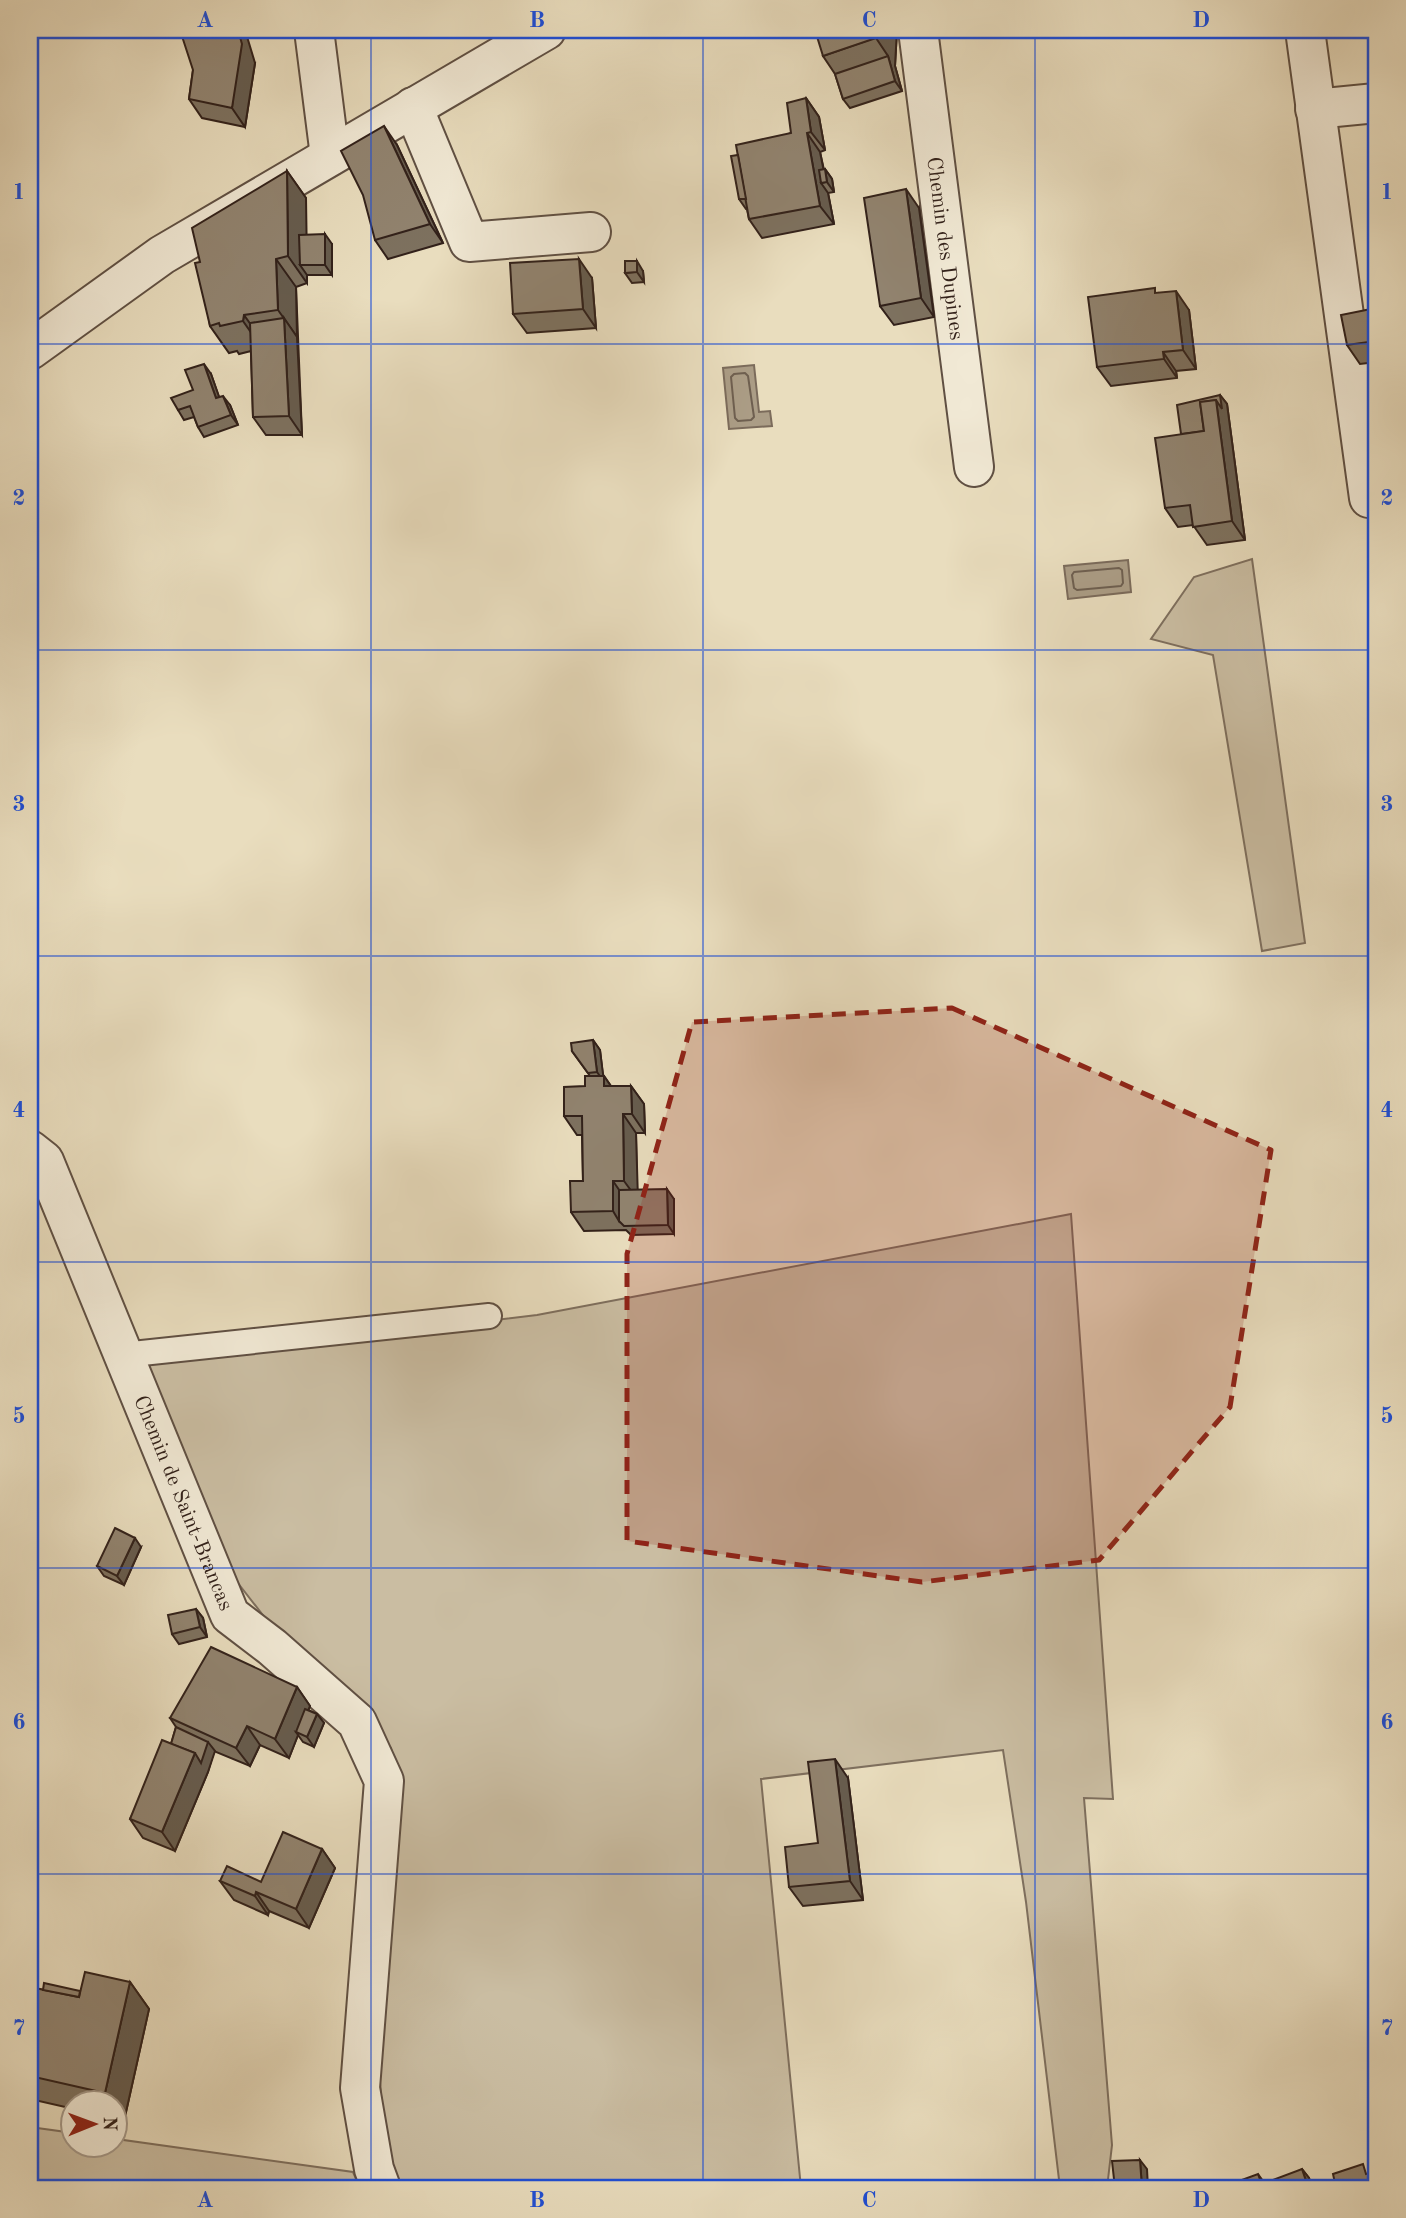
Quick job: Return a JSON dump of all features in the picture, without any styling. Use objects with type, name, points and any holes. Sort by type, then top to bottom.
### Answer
[{"type":"street","points":[[314,30],[330,156]]},
{"type":"street","points":[[30,350],[162,255],[546,30]]},
{"type":"street","name":"Chemin des Dupines","points":[[918,30],[974,467]]},
{"type":"street","points":[[1306,30],[1369,498],[1376,496]]},
{"type":"street","points":[[1315,108],[1376,103]]},
{"type":"street","points":[[413,107],[469,242],[591,232]]},
{"type":"street","name":"Chemin de Saint-Brancas","points":[[30,1150],[44,1161],[230,1615],[272,1647],[357,1721],[384,1781],[360,2088],[374,2169],[381,2188]]},
{"type":"lane","points":[[123,1354],[489,1316]]},
{"type":"highlighted area","points":[[952,1008],[1271,1150],[1230,1407],[1099,1560],[922,1582],[627,1541],[627,1254],[692,1022]]},
{"type":"shaded area","points":[[1252,559],[1305,943],[1262,951],[1213,655],[1151,639],[1194,577]]},
{"type":"shaded area","points":[[1071,1214],[1113,1799],[1084,1798],[1112,2145],[1107,2188],[1060,2188],[1026,1902],[1003,1750],[761,1779],[801,2188],[399,2188],[386,2160],[376,2030],[401,1798],[391,1748],[276,1632],[227,1569],[142,1362],[537,1315]]},
{"type":"shaded area","points":[[30,2127],[60,2131],[60,2158],[130,2158],[130,2141],[353,2172],[360,2188],[30,2188]]},
{"type":"water","points":[[754,365],[759,412],[770,411],[772,426],[729,429],[723,368]]},
{"type":"water","points":[[1128,560],[1131,592],[1068,599],[1064,566]]},
{"type":"building","points":[[180,30],[238,30],[242,44],[232,108],[189,99],[193,70]]},
{"type":"building","points":[[815,30],[876,30],[876,38],[823,56]]},
{"type":"building","points":[[888,56],[895,81],[843,99],[835,74]]},
{"type":"building","points":[[806,98],[811,132],[807,133],[820,206],[749,219],[736,145],[791,133],[787,103]]},
{"type":"building","points":[[384,126],[430,224],[375,240],[363,195],[341,151]]},
{"type":"building","points":[[738,155],[746,199],[739,199],[731,156]]},
{"type":"building","points":[[825,169],[827,182],[821,183],[819,170]]},
{"type":"building","points":[[287,171],[288,256],[276,259],[278,310],[244,315],[243,321],[210,326],[195,263],[200,262],[192,228]]},
{"type":"building","points":[[906,189],[921,298],[880,306],[864,198]]},
{"type":"building","points":[[325,234],[325,265],[300,265],[299,235]]},
{"type":"building","points":[[579,259],[583,309],[513,314],[510,263]]},
{"type":"building","points":[[625,261],[637,261],[637,272],[625,273]]},
{"type":"building","points":[[1155,288],[1155,293],[1176,291],[1183,350],[1163,352],[1164,359],[1097,367],[1088,297]]},
{"type":"building","points":[[1376,308],[1376,341],[1347,345],[1341,315]]},
{"type":"building","points":[[284,318],[289,416],[253,417],[250,323]]},
{"type":"building","points":[[204,364],[216,398],[223,396],[231,415],[198,427],[190,406],[178,410],[171,398],[193,390],[185,370]]},
{"type":"building","points":[[1220,395],[1222,409],[1216,400],[1200,402],[1204,431],[1181,434],[1177,405]]},
{"type":"building","points":[[1216,400],[1232,521],[1193,527],[1190,505],[1165,508],[1155,438],[1204,431],[1200,402]]},
{"type":"building","points":[[593,1040],[597,1072],[588,1073],[572,1051],[571,1043]]},
{"type":"building","points":[[585,1076],[604,1076],[604,1086],[631,1086],[632,1114],[623,1114],[624,1181],[613,1181],[613,1211],[571,1212],[570,1181],[583,1181],[582,1116],[564,1116],[564,1087],[585,1086]]},
{"type":"building","points":[[667,1189],[668,1225],[624,1226],[619,1221],[619,1190]]},
{"type":"building","points":[[115,1528],[135,1538],[117,1576],[97,1566]]},
{"type":"building","points":[[196,1609],[200,1627],[172,1634],[168,1615]]},
{"type":"building","points":[[211,1647],[297,1687],[275,1739],[247,1726],[236,1748],[170,1718]]},
{"type":"building","points":[[305,1709],[317,1714],[307,1737],[296,1732]]},
{"type":"building","points":[[176,1727],[208,1742],[201,1763],[195,1753],[171,1744]]},
{"type":"building","points":[[162,1740],[195,1753],[162,1832],[130,1819]]},
{"type":"building","points":[[835,1759],[850,1881],[789,1887],[785,1847],[818,1843],[808,1762]]},
{"type":"building","points":[[283,1832],[322,1849],[296,1909],[256,1892],[255,1896],[220,1881],[227,1866],[261,1882]]},
{"type":"building","points":[[85,1972],[130,1982],[106,2088],[83,2088],[30,2076],[30,1987],[79,1997]]},
{"type":"building","points":[[44,1983],[80,1991],[79,1997],[43,1990]]},
{"type":"building","points":[[1140,2160],[1142,2188],[1115,2188],[1112,2161]]},
{"type":"building","points":[[1363,2164],[1366,2174],[1376,2171],[1376,2188],[1336,2188],[1333,2174]]},
{"type":"building","points":[[1302,2169],[1307,2184],[1296,2188],[1272,2188],[1270,2181]]},
{"type":"building","points":[[1258,2174],[1263,2188],[1220,2188]]},
{"type":"building","points":[[235,2181],[237,2188],[221,2188],[220,2183]]}]
